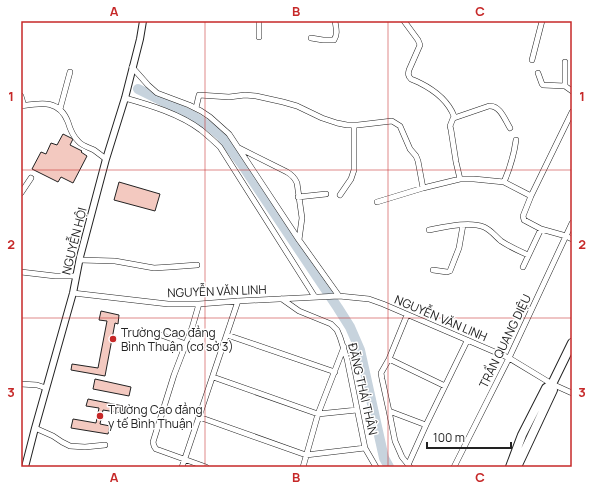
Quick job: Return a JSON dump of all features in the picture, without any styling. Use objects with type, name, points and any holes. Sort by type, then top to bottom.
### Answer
[{"type":"main road","points":[[510,467],[522,435],[546,388],[552,384],[572,343]]},
{"type":"main road","points":[[517,467],[553,390],[552,384]]},
{"type":"street","name":"NGUYỄN HỘI","points":[[24,465],[73,293],[106,159],[125,98],[143,21]]},
{"type":"street","points":[[258,37],[259,21]]},
{"type":"street","points":[[311,38],[334,40],[337,31],[335,21]]},
{"type":"street","points":[[404,21],[420,43],[409,70],[409,76],[411,79],[421,83],[440,97],[448,106],[454,118]]},
{"type":"street","points":[[532,60],[542,21]]},
{"type":"street","points":[[564,62],[564,86]]},
{"type":"street","points":[[132,67],[157,93],[196,108],[210,117],[229,134],[299,240],[339,296]]},
{"type":"street","points":[[60,109],[70,72]]},
{"type":"street","points":[[538,73],[542,84],[564,86],[572,91]]},
{"type":"street","points":[[196,108],[199,95],[245,95],[256,96],[297,106],[337,123],[354,125],[392,121],[400,126],[418,161],[423,188]]},
{"type":"street","points":[[21,96],[22,106],[42,103],[53,105],[60,109],[65,115],[77,140],[106,159]]},
{"type":"street","points":[[125,98],[147,104],[180,118],[200,130],[220,147],[315,297]]},
{"type":"street","points":[[460,179],[450,126],[454,118],[492,105],[501,113],[510,128]]},
{"type":"street","points":[[572,112],[522,216],[524,220],[542,229],[572,239]]},
{"type":"street","points":[[340,195],[351,179],[354,170],[354,125]]},
{"type":"street","points":[[504,182],[514,156],[516,140]]},
{"type":"street","points":[[238,147],[293,176],[297,184],[302,218],[299,240]]},
{"type":"street","points":[[21,193],[31,178]]},
{"type":"street","points":[[377,202],[423,188],[460,179],[504,182],[531,196]]},
{"type":"street","points":[[298,197],[326,194]]},
{"type":"street","name":"TRẦN QUANG DIỆU","points":[[454,467],[509,358],[572,222]]},
{"type":"street","points":[[429,230],[451,225],[482,226],[508,246],[528,255]]},
{"type":"street","points":[[433,270],[450,271],[459,248],[463,225]]},
{"type":"street","points":[[523,267],[542,229]]},
{"type":"street","points":[[80,260],[115,261],[154,268],[197,265]]},
{"type":"street","points":[[21,272],[54,276],[76,276]]},
{"type":"street","name":"NGUYỄN VĂN LINH","points":[[73,293],[168,304],[199,304],[339,296],[369,299],[509,358],[552,384],[572,393]]},
{"type":"street","name":"ĐẶNG THÁI THÂN","points":[[282,299],[299,311],[331,324],[337,330],[347,359],[365,448],[376,467]]},
{"type":"street","points":[[182,467],[238,301]]},
{"type":"street","points":[[199,304],[192,328],[174,375],[153,442],[156,449],[206,467]]},
{"type":"street","points":[[407,315],[389,359],[381,373],[395,441],[402,457],[409,466],[426,425],[467,341]]},
{"type":"street","points":[[161,335],[186,344]]},
{"type":"street","points":[[227,335],[335,372]]},
{"type":"street","points":[[303,467],[318,414],[344,348]]},
{"type":"street","points":[[389,359],[445,386]]},
{"type":"street","points":[[213,377],[318,414],[357,410]]},
{"type":"street","points":[[21,384],[37,385],[46,388]]},
{"type":"street","points":[[389,411],[426,425]]},
{"type":"street","points":[[199,417],[306,455],[365,448]]},
{"type":"street","points":[[35,428],[70,446],[85,447],[105,445]]},
{"type":"building","points":[[63,134],[73,139],[70,145],[82,151],[81,152],[87,156],[73,183],[61,177],[58,182],[32,169],[41,152],[46,154],[51,143],[57,145]]},
{"type":"building","points":[[119,182],[160,194],[155,211],[114,200]]},
{"type":"building","points":[[101,311],[119,315],[118,324],[115,323],[105,376],[71,370],[72,364],[98,368],[107,321],[99,320]]},
{"type":"building","points":[[95,379],[131,387],[129,396],[93,389]]},
{"type":"building","name":"Trường Cao đẳng y tế Bình Thuận","points":[[88,399],[123,406],[122,413],[103,410],[100,424],[110,426],[108,434],[71,428],[73,419],[96,423],[99,408],[86,406]]},
{"type":"waterway","points":[[138,89],[193,116],[221,136],[241,163],[338,308],[350,327],[360,350],[384,458],[389,467]]},
{"type":"place","name":"Trường Cao đẳng Bình Thuận (cơ sở 3)","points":[[113,339]]},
{"type":"place","name":"Trường Cao đẳng y tế Bình Thuận","points":[[100,416]]}]
